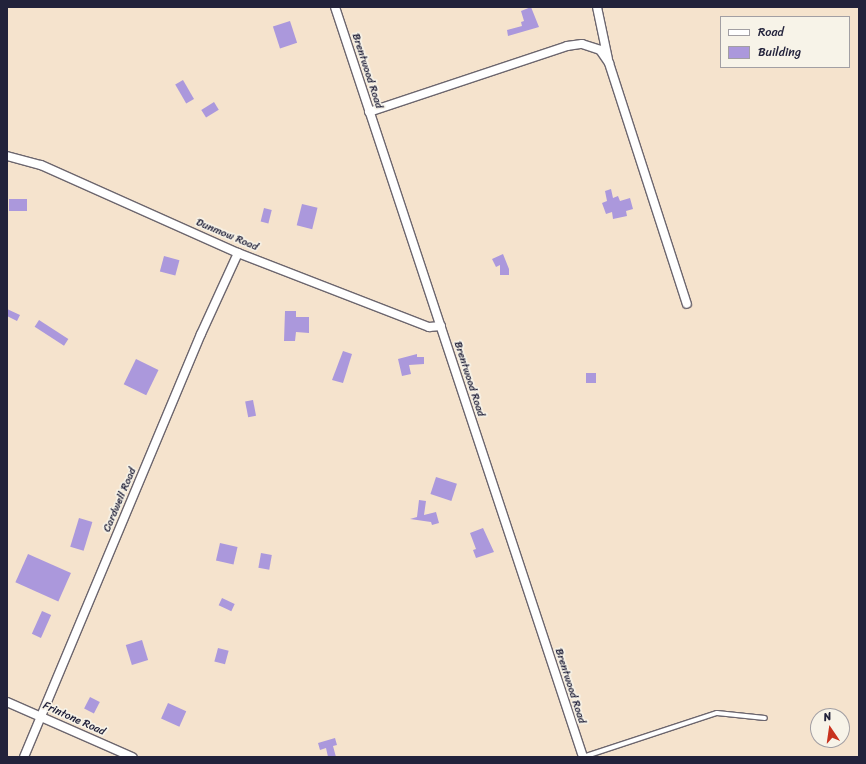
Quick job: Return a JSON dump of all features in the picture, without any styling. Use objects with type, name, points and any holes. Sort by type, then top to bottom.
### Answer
[{"type":"street","name":"Brentwood Road","points":[[335,7],[583,757]]},
{"type":"street","points":[[597,7],[609,64],[687,304]]},
{"type":"street","points":[[369,112],[574,44],[590,46],[600,50],[609,64]]},
{"type":"street","name":"Dunmow Road","points":[[7,156],[42,165],[238,253],[429,327],[440,326]]},
{"type":"street","name":"Cardwell Road","points":[[24,757],[201,334],[238,253]]},
{"type":"street","name":"Frintone Road","points":[[7,702],[42,716],[132,757]]},
{"type":"lane","points":[[583,757],[717,713],[765,718]]},
{"type":"building","points":[[531,7],[539,27],[508,36],[507,30],[522,26],[521,22],[524,21],[521,11]]},
{"type":"building","points":[[290,21],[297,43],[280,48],[273,27]]},
{"type":"building","points":[[183,80],[194,99],[186,104],[175,84]]},
{"type":"building","points":[[214,102],[219,110],[206,118],[201,110]]},
{"type":"building","points":[[611,189],[613,198],[618,196],[620,201],[630,198],[633,209],[626,211],[627,216],[613,219],[612,212],[606,214],[602,203],[607,201],[605,191]]},
{"type":"building","points":[[9,199],[27,199],[27,211],[9,211]]},
{"type":"building","points":[[302,204],[318,208],[312,229],[297,225]]},
{"type":"building","points":[[264,208],[272,210],[268,224],[261,222]]},
{"type":"building","points":[[503,254],[509,269],[509,275],[500,275],[500,265],[496,267],[492,259]]},
{"type":"building","points":[[164,256],[179,260],[175,276],[160,271]]},
{"type":"building","points":[[7,309],[20,315],[17,321],[7,316]]},
{"type":"building","points":[[285,311],[296,311],[296,317],[309,317],[309,333],[296,332],[295,341],[284,341]]},
{"type":"building","points":[[39,320],[68,339],[64,346],[35,327]]},
{"type":"building","points":[[343,351],[352,354],[343,383],[332,380]]},
{"type":"building","points":[[417,354],[417,357],[424,357],[424,364],[409,365],[411,374],[402,376],[398,359]]},
{"type":"building","points":[[136,359],[158,370],[146,395],[124,384]]},
{"type":"building","points":[[586,373],[596,373],[596,383],[586,383]]},
{"type":"building","points":[[253,400],[256,416],[248,417],[245,402]]},
{"type":"building","points":[[436,477],[457,484],[451,501],[430,494]]},
{"type":"building","points":[[419,500],[426,501],[424,515],[436,512],[439,523],[432,525],[431,522],[410,519],[417,517]]},
{"type":"building","points":[[79,518],[92,522],[84,551],[70,547]]},
{"type":"building","points":[[483,528],[494,552],[476,558],[473,550],[476,549],[470,533]]},
{"type":"building","points":[[220,543],[238,547],[233,565],[216,561]]},
{"type":"building","points":[[261,553],[272,555],[269,570],[258,568]]},
{"type":"building","points":[[28,554],[71,573],[58,601],[15,582]]},
{"type":"building","points":[[222,598],[235,604],[231,611],[219,605]]},
{"type":"building","points":[[42,611],[51,615],[41,638],[32,634]]},
{"type":"building","points":[[142,640],[148,660],[132,665],[126,645]]},
{"type":"building","points":[[218,648],[229,651],[225,664],[214,662]]},
{"type":"building","points":[[90,697],[100,702],[94,714],[84,709]]},
{"type":"building","points":[[168,703],[186,711],[179,727],[161,719]]},
{"type":"building","points":[[335,738],[337,745],[333,746],[336,757],[328,757],[326,748],[320,750],[318,743]]}]
